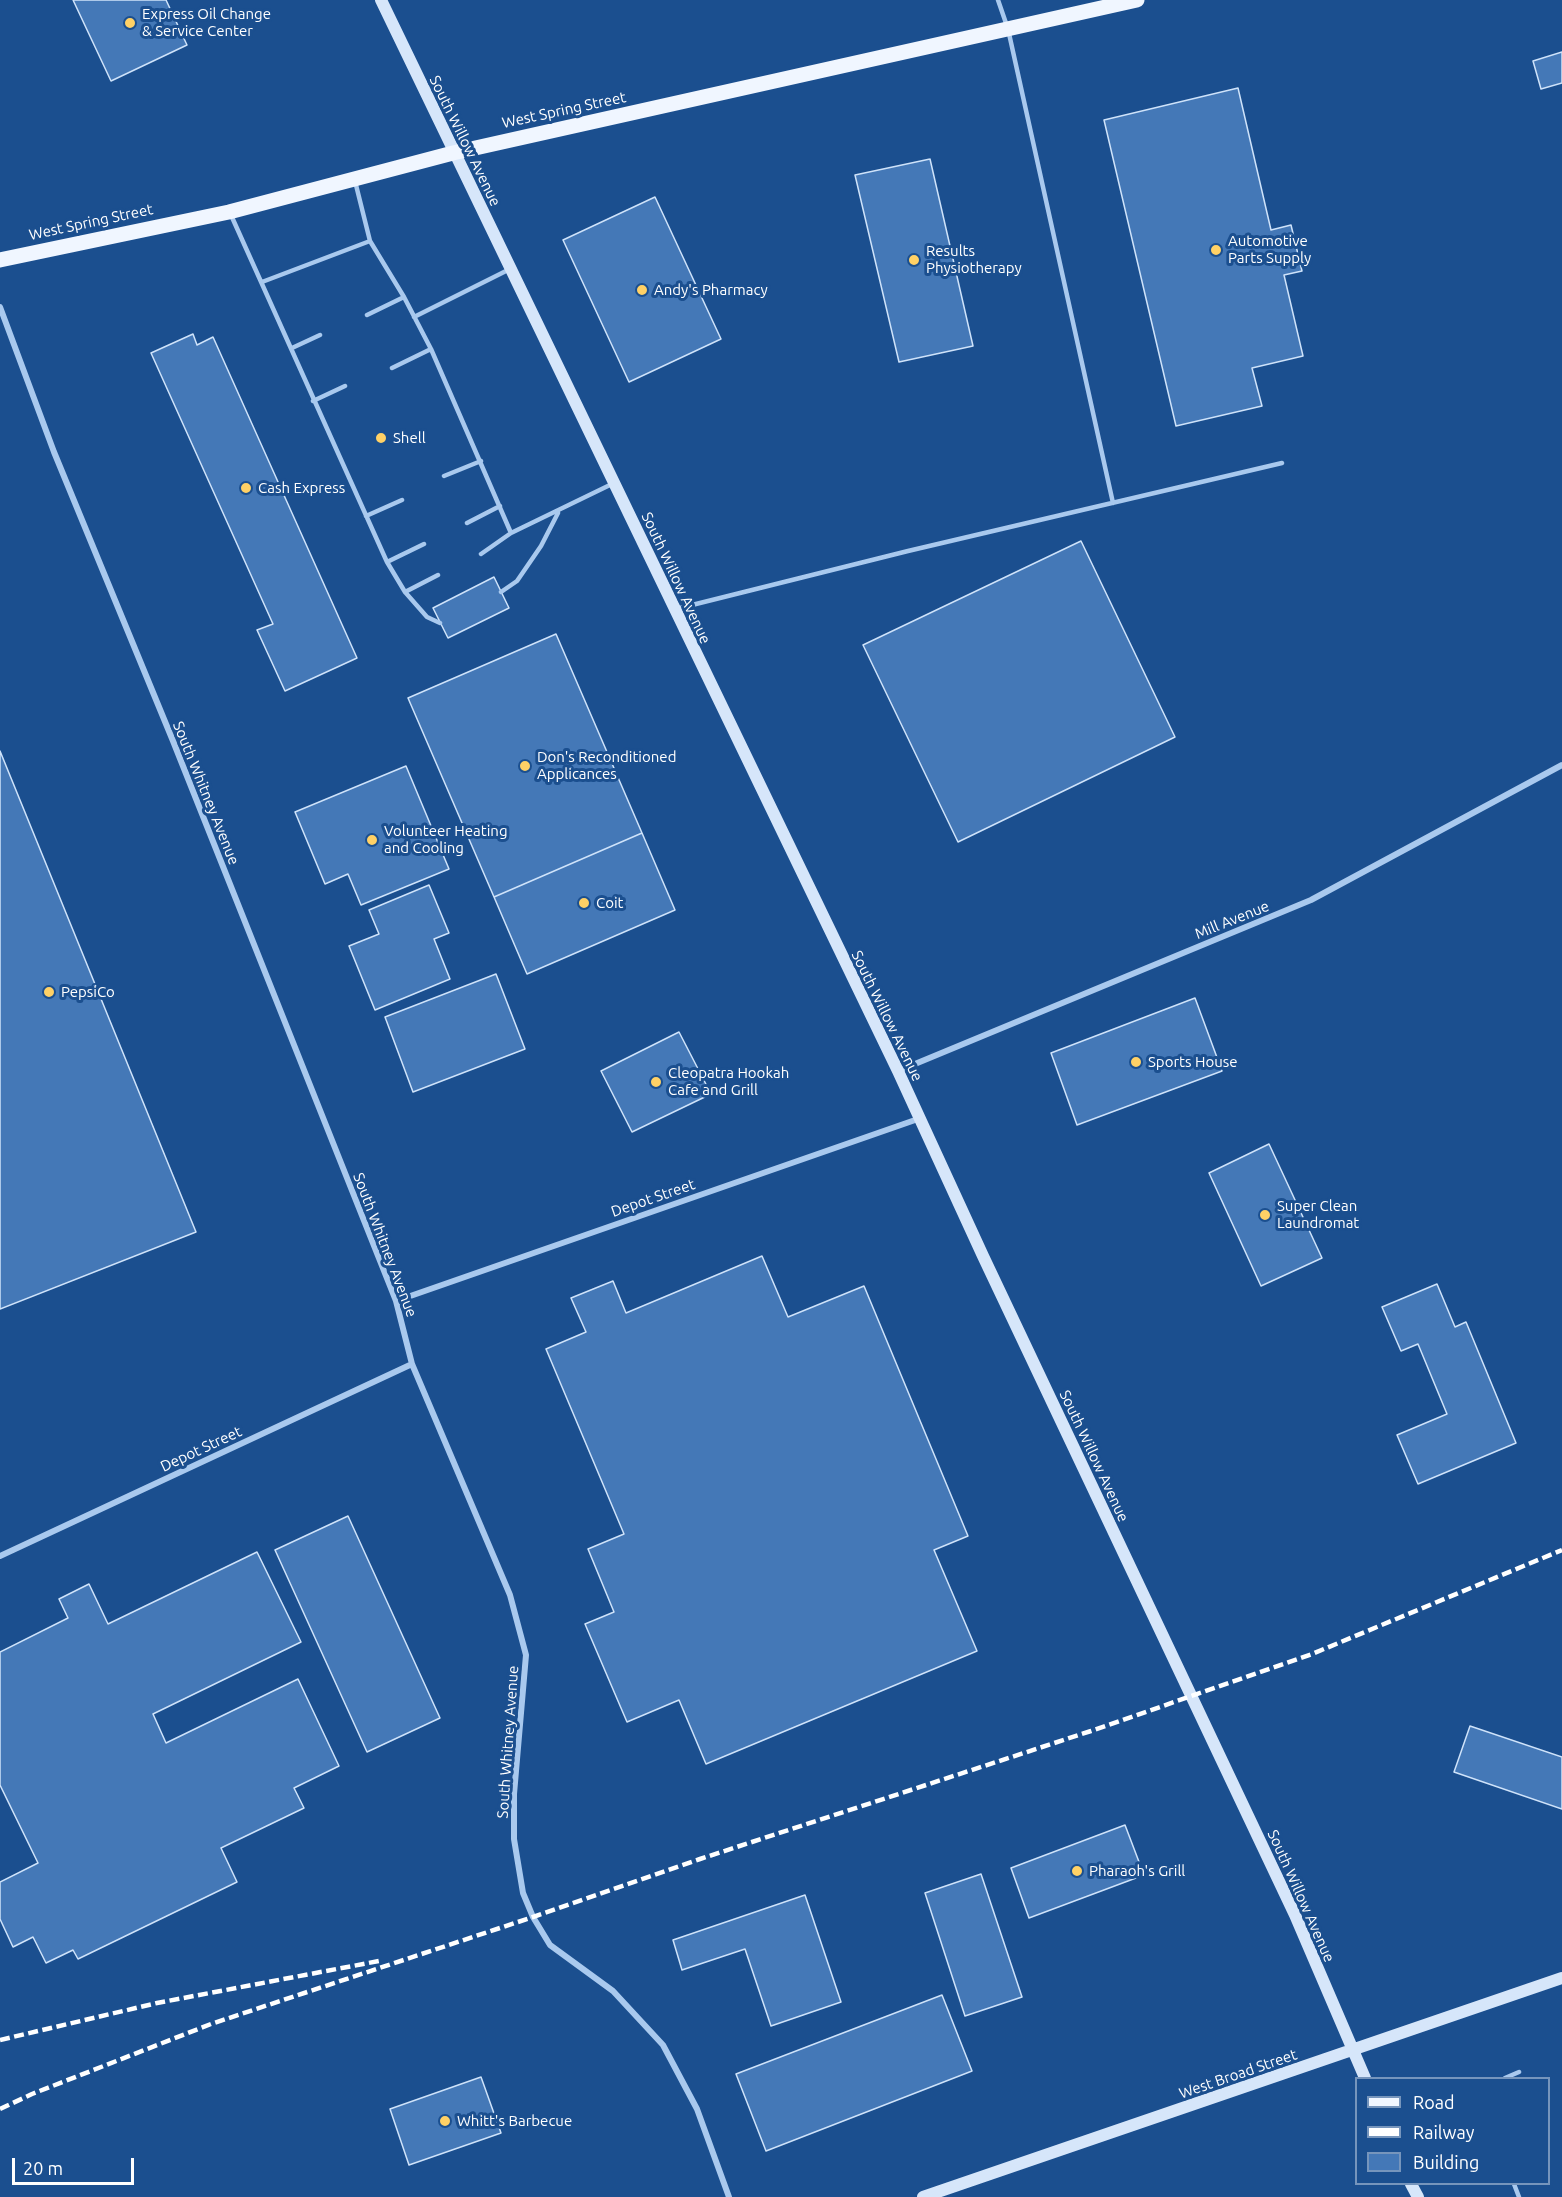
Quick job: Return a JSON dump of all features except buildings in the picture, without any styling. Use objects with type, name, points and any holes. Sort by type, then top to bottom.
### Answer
[{"type":"main road","name":"South Willow Avenue","points":[[381,0],[898,1071],[918,1119],[1294,1915],[1364,2077]]},
{"type":"main road","name":"West Spring Street","points":[[0,260],[229,212],[453,153],[1137,0]]},
{"type":"main road","name":"West Broad Street","points":[[923,2197],[1562,1978]]},
{"type":"street","name":"South Whitney Avenue","points":[[0,307],[54,452],[396,1301],[412,1364],[510,1595],[526,1655],[513,1794],[513,1839],[523,1893],[532,1917],[550,1945],[613,1991],[663,2045],[697,2109],[729,2197]]},
{"type":"street","name":"Mill Avenue","points":[[898,1071],[1311,900],[1562,765]]},
{"type":"street","name":"Depot Street","points":[[396,1301],[918,1119]]},
{"type":"street","name":"Depot Street","points":[[0,1556],[412,1364]]},
{"type":"lane","points":[[998,0],[1008,29],[1113,503]]},
{"type":"lane","points":[[354,179],[370,241],[404,297],[430,350],[511,533]]},
{"type":"lane","points":[[229,212],[387,562],[405,592],[427,617],[440,622]]},
{"type":"lane","points":[[262,282],[370,241]]},
{"type":"lane","points":[[414,317],[510,269]]},
{"type":"lane","points":[[367,315],[404,297]]},
{"type":"lane","points":[[292,348],[320,334]]},
{"type":"lane","points":[[392,368],[430,350]]},
{"type":"lane","points":[[313,401],[345,386]]},
{"type":"lane","points":[[444,476],[481,461]]},
{"type":"lane","points":[[674,610],[908,551],[1282,463]]},
{"type":"lane","points":[[481,554],[511,533],[614,483]]},
{"type":"lane","points":[[366,516],[402,500]]},
{"type":"lane","points":[[466,523],[500,506]]},
{"type":"lane","points":[[501,592],[517,580],[541,546],[559,511]]},
{"type":"lane","points":[[387,562],[424,544]]},
{"type":"lane","points":[[405,592],[438,575]]},
{"type":"lane","points":[[1509,2077],[1519,2072]]},
{"type":"railway","points":[[0,2109],[32,2094],[211,2024],[700,1859],[1091,1731],[1312,1654],[1562,1550]]},
{"type":"railway","points":[[0,2040],[157,2003],[379,1961]]},
{"type":"place","name":"Express Oil Change & Service Center","points":[[130,23]]},
{"type":"place","name":"Automotive Parts Supply","points":[[1216,250]]},
{"type":"place","name":"Results Physiotherapy","points":[[914,260]]},
{"type":"place","name":"Andy's Pharmacy","points":[[642,290]]},
{"type":"place","name":"Shell","points":[[381,438]]},
{"type":"place","name":"Cash Express","points":[[246,488]]},
{"type":"place","name":"Don's Reconditioned Applicances","points":[[525,766]]},
{"type":"place","name":"Volunteer Heating and Cooling","points":[[372,840]]},
{"type":"place","name":"Coit","points":[[584,903]]},
{"type":"place","name":"PepsiCo","points":[[49,992]]},
{"type":"place","name":"Sports House","points":[[1136,1062]]},
{"type":"place","name":"Cleopatra Hookah Cafe and Grill","points":[[656,1082]]},
{"type":"place","name":"Super Clean Laundromat","points":[[1265,1215]]},
{"type":"place","name":"Pharaoh's Grill","points":[[1077,1871]]},
{"type":"place","name":"Whitt's Barbecue","points":[[445,2121]]}]
